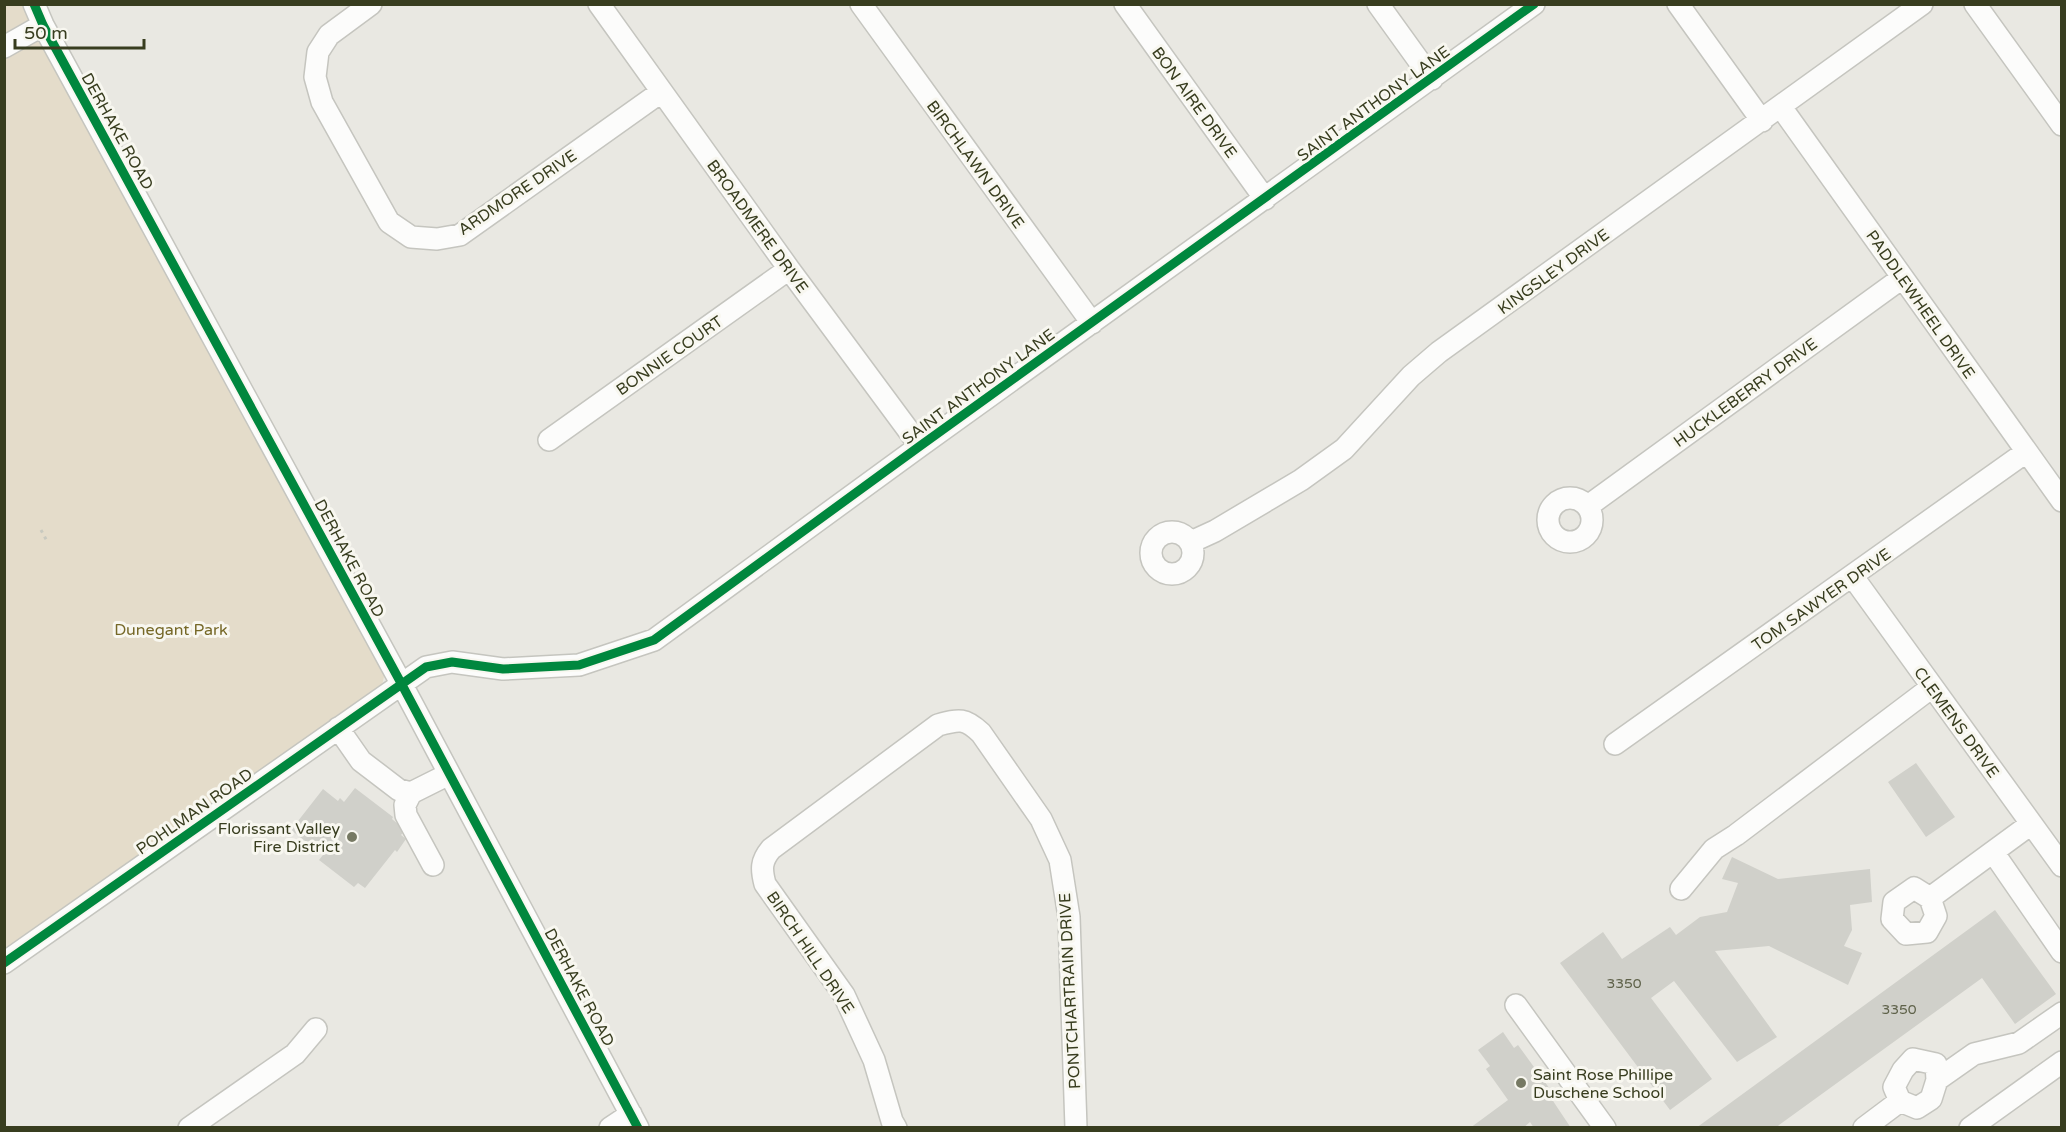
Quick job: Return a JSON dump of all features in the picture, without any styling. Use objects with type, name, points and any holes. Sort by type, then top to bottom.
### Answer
[{"type":"street","name":"DERHAKE ROAD","points":[[34,4],[43,26],[400,683],[634,1121]]},
{"type":"street","name":"ARDMORE DRIVE","points":[[371,4],[329,35],[318,52],[315,77],[322,102],[388,222],[411,237],[437,239],[460,235],[661,92]]},
{"type":"street","name":"BROADMERE DRIVE","points":[[599,4],[789,269],[920,446]]},
{"type":"street","name":"BIRCHLAWN DRIVE","points":[[861,4],[1092,323]]},
{"type":"street","name":"BON AIRE DRIVE","points":[[1125,4],[1265,199]]},
{"type":"street","points":[[1378,4],[1432,80]]},
{"type":"street","name":"SAINT ANTHONY LANE","points":[[400,683],[426,667],[452,662],[503,669],[579,665],[654,640],[920,446],[1432,80],[1534,4]]},
{"type":"street","points":[[1678,4],[1762,121]]},
{"type":"street","name":"KINGSLEY DRIVE","points":[[1191,542],[1215,531],[1301,480],[1344,449],[1410,376],[1439,352],[1922,4]]},
{"type":"street","points":[[1975,4],[2061,125]]},
{"type":"street","points":[[4,47],[43,26]]},
{"type":"street","name":"PADDLEWHEEL DRIVE","points":[[1781,107],[2061,501]]},
{"type":"street","name":"BONNIE COURT","points":[[549,440],[789,269]]},
{"type":"street","name":"HUCKLEBERRY DRIVE","points":[[1587,506],[1902,278]]},
{"type":"street","name":"TOM SAWYER DRIVE","points":[[1615,744],[2026,452]]},
{"type":"street","name":"CLEMENS DRIVE","points":[[1853,577],[2061,866]]},
{"type":"street","name":"POHLMAN ROAD","points":[[4,963],[400,683]]},
{"type":"street","points":[[1681,889],[1714,849],[1737,835],[1932,687]]},
{"type":"street","name":"BIRCH HILL DRIVE","points":[[896,1128],[874,1060],[861,1029],[844,995],[765,884],[761,871],[763,858],[771,849],[938,725],[954,721],[969,722],[981,733]]},
{"type":"street","points":[[338,728],[361,761],[399,790],[411,793]]},
{"type":"street","name":"PONTCHARTRAIN DRIVE","points":[[981,733],[1041,819],[1060,860],[1069,917],[1076,1128]]},
{"type":"street","points":[[434,865],[406,815],[405,805],[411,793],[449,774]]},
{"type":"street","points":[[1930,898],[2031,824]]},
{"type":"street","points":[[1993,852],[2061,952]]},
{"type":"street","points":[[1516,1005],[1605,1128]]},
{"type":"street","points":[[1937,1080],[1974,1053],[2019,1043],[2061,1013]]},
{"type":"street","points":[[189,1128],[295,1054],[316,1029]]},
{"type":"street","points":[[1913,1059],[1936,1064],[1937,1080],[1931,1099],[1917,1108],[1900,1101],[1894,1087],[1903,1070],[1913,1059]]},
{"type":"street","points":[[1970,1128],[2061,1062]]},
{"type":"street","points":[[1864,1128],[1900,1101]]},
{"type":"street","points":[[610,1128],[634,1121]]},
{"type":"path","points":[[41,530],[48,543]]},
{"type":"green space","name":"Dunegant Park","points":[[21,4],[382,667],[384,677],[382,685],[5,951],[4,5]]},
{"type":"building","points":[[1916,763],[1955,817],[1926,837],[1888,782]]},
{"type":"building","name":"Florissant Valley Fire District","points":[[355,788],[393,817],[392,819],[405,830],[401,835],[406,839],[365,888],[358,883],[354,887],[319,860],[323,855],[291,830],[323,789],[338,801],[340,798],[344,802]]},
{"type":"building","points":[[1732,857],[1778,879],[1870,869],[1872,902],[1850,905],[1852,930],[1844,946],[1862,953],[1848,985],[1769,946],[1715,951],[1777,1037],[1737,1062],[1674,981],[1651,998],[1712,1079],[1670,1110],[1560,963],[1603,932],[1622,959],[1670,927],[1676,935],[1700,917],[1727,912],[1738,883],[1722,879]]},
{"type":"building","points":[[1995,910],[2056,994],[2015,1024],[1982,978],[1775,1128],[1696,1128]]},
{"type":"building","name":"Saint Rose Phillipe Duschene School","points":[[1503,1032],[1514,1048],[1518,1045],[1555,1096],[1552,1099],[1571,1128],[1534,1128],[1530,1122],[1523,1128],[1470,1128],[1508,1100],[1486,1069],[1490,1066],[1478,1050]]},
{"type":"cycle path","points":[[34,4],[43,25],[401,683],[638,1128]]},
{"type":"cycle path","points":[[4,963],[426,667],[452,662],[503,669],[579,665],[654,640],[1534,4]]},
{"type":"place","name":"Florissant Valley Fire District","points":[[352,837]]},
{"type":"place","name":"Saint Rose Phillipe Duschene School","points":[[1521,1083]]}]
